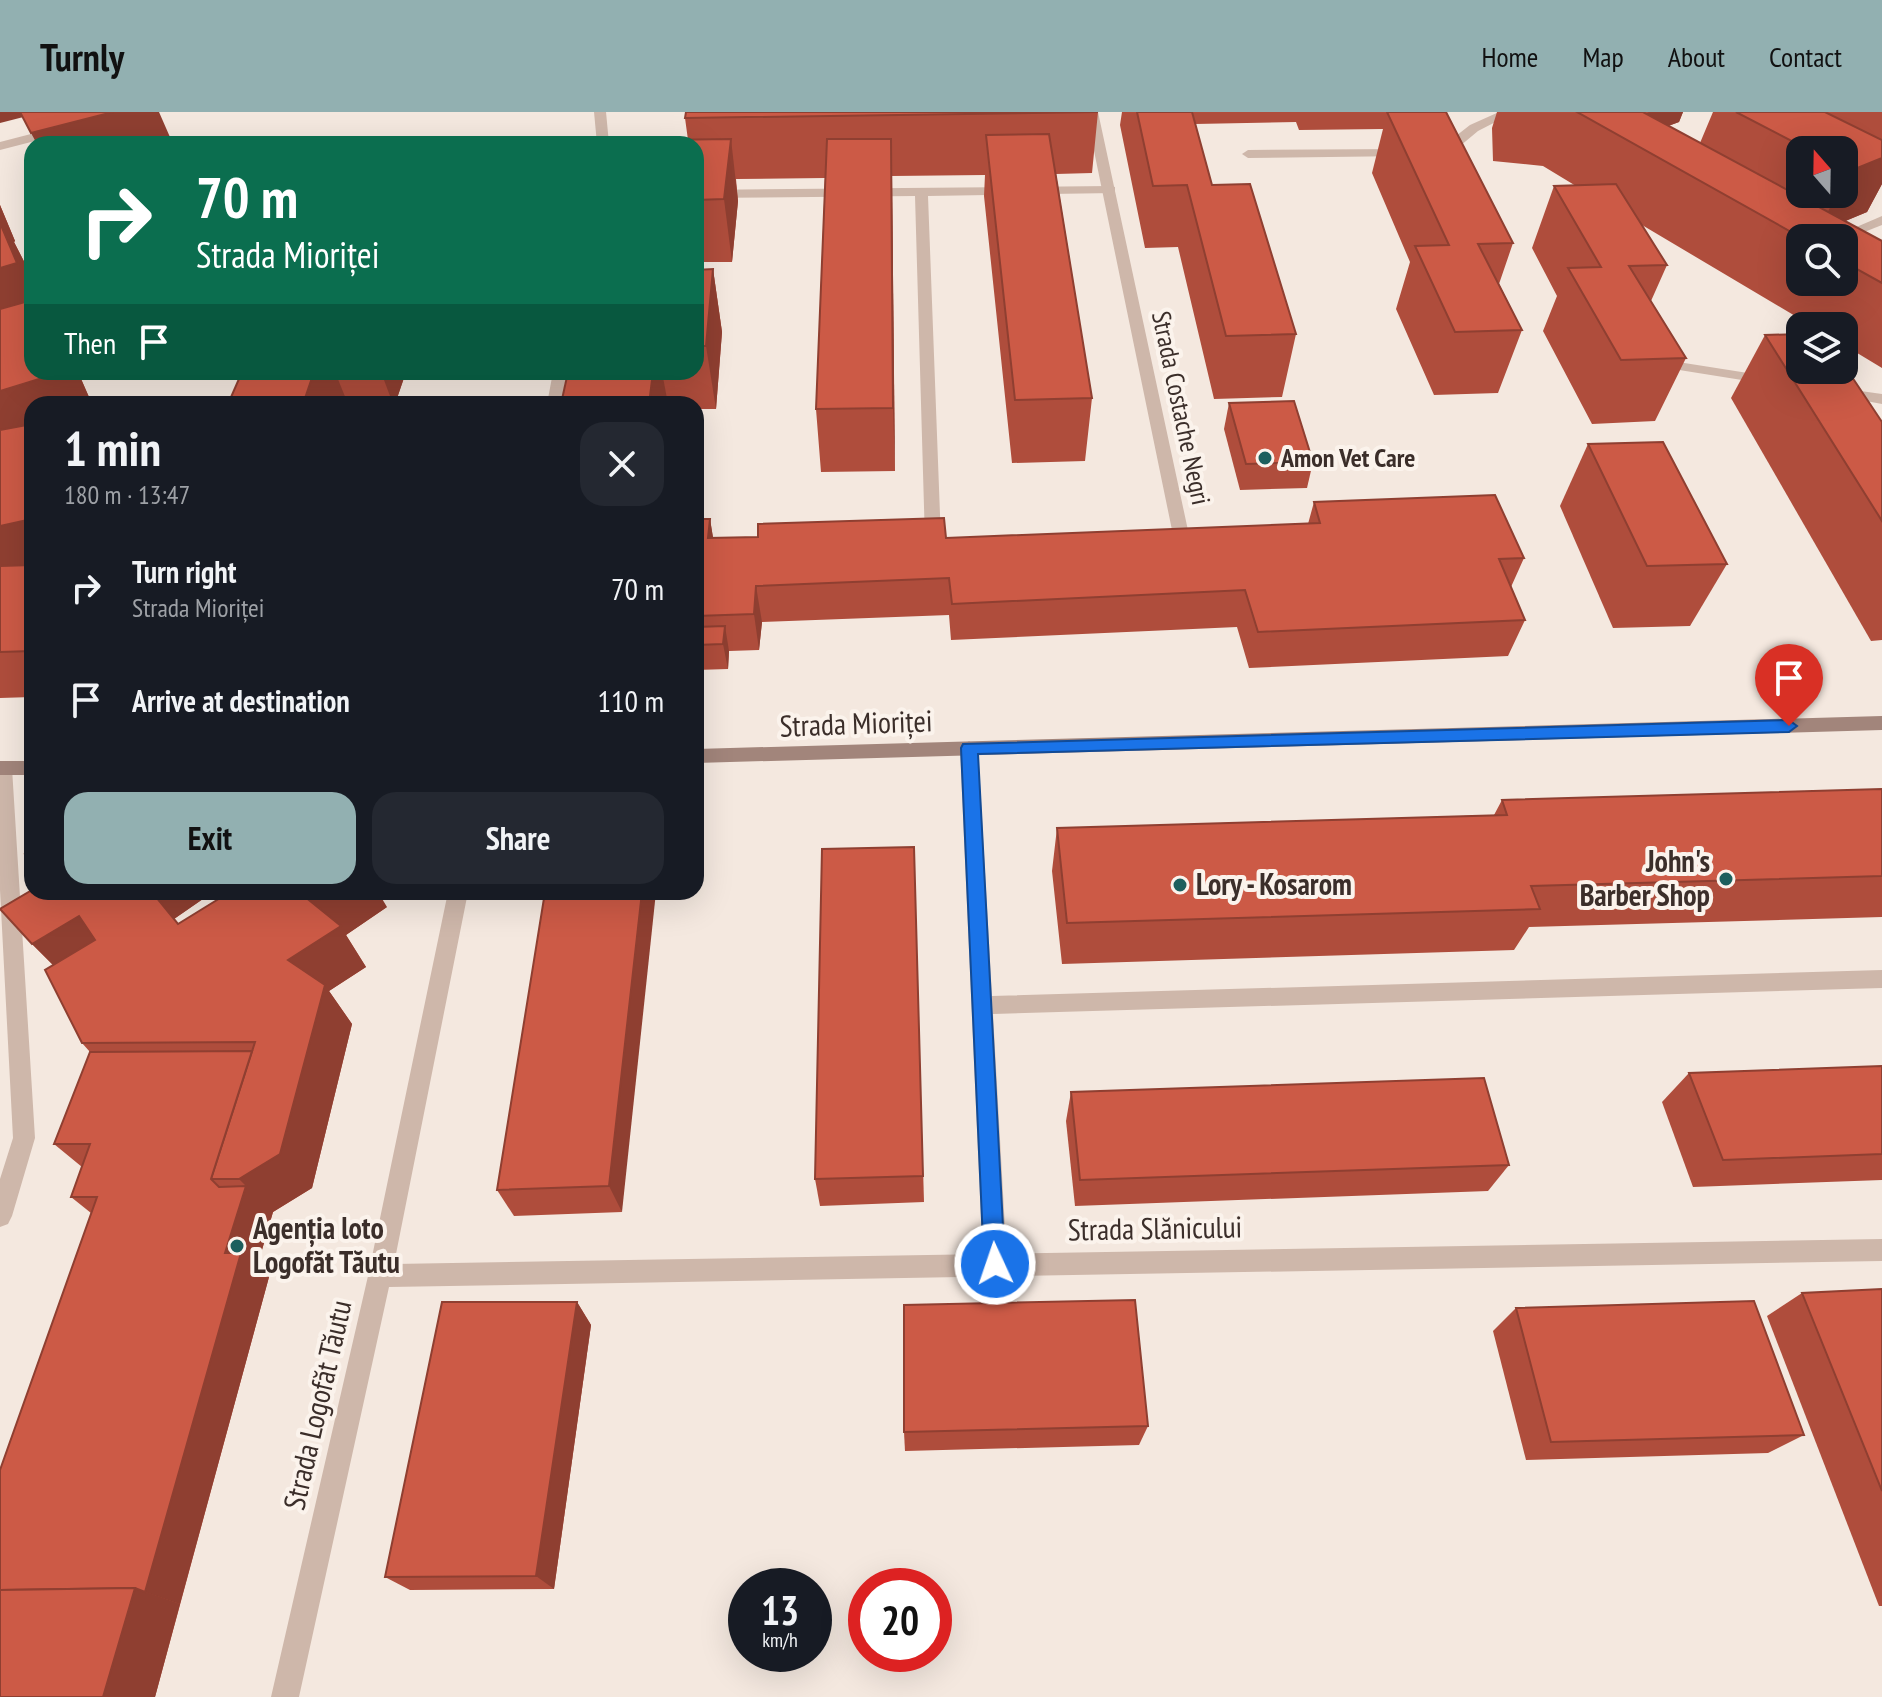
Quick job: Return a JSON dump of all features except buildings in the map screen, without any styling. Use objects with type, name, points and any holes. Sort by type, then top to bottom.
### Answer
[{"type":"main road","name":"Strada Mioriței","points":[[704,756],[1882,723]]},
{"type":"main road","points":[[2,768],[24,768]]},
{"type":"street","points":[[600,112],[602,136]]},
{"type":"street","name":"Strada Costache Negri","points":[[1092,112],[1189,535],[1150,536]]},
{"type":"street","points":[[1429,153],[1444,153],[1474,128],[1509,112]]},
{"type":"street","points":[[39,136],[75,127]]},
{"type":"street","points":[[0,146],[24,140]]},
{"type":"street","points":[[1248,154],[1414,153]]},
{"type":"street","points":[[704,194],[1110,190]]},
{"type":"street","points":[[921,191],[933,541]]},
{"type":"street","points":[[1858,230],[1882,220]]},
{"type":"street","points":[[1678,366],[1777,382]]},
{"type":"street","points":[[1822,389],[1882,399]]},
{"type":"street","points":[[969,748],[995,1264]]},
{"type":"street","points":[[0,1216],[24,1138],[2,768]]},
{"type":"street","name":"Strada Logofăt Tăutu","points":[[285,1697],[380,1276],[456,900]]},
{"type":"street","points":[[981,1005],[1882,979]]},
{"type":"street","name":"Strada Slănicului","points":[[380,1276],[1882,1250]]},
{"type":"place","name":"Amon Vet Care","points":[[1265,458]]},
{"type":"place","name":"John's Barber Shop","points":[[1726,879]]},
{"type":"place","name":"Lory - Kosarom","points":[[1180,885]]},
{"type":"place","name":"Agenția loto Logofăt Tăutu","points":[[237,1246]]},
{"type":"route","points":[[995,1264],[969,748],[1789,726]]}]
